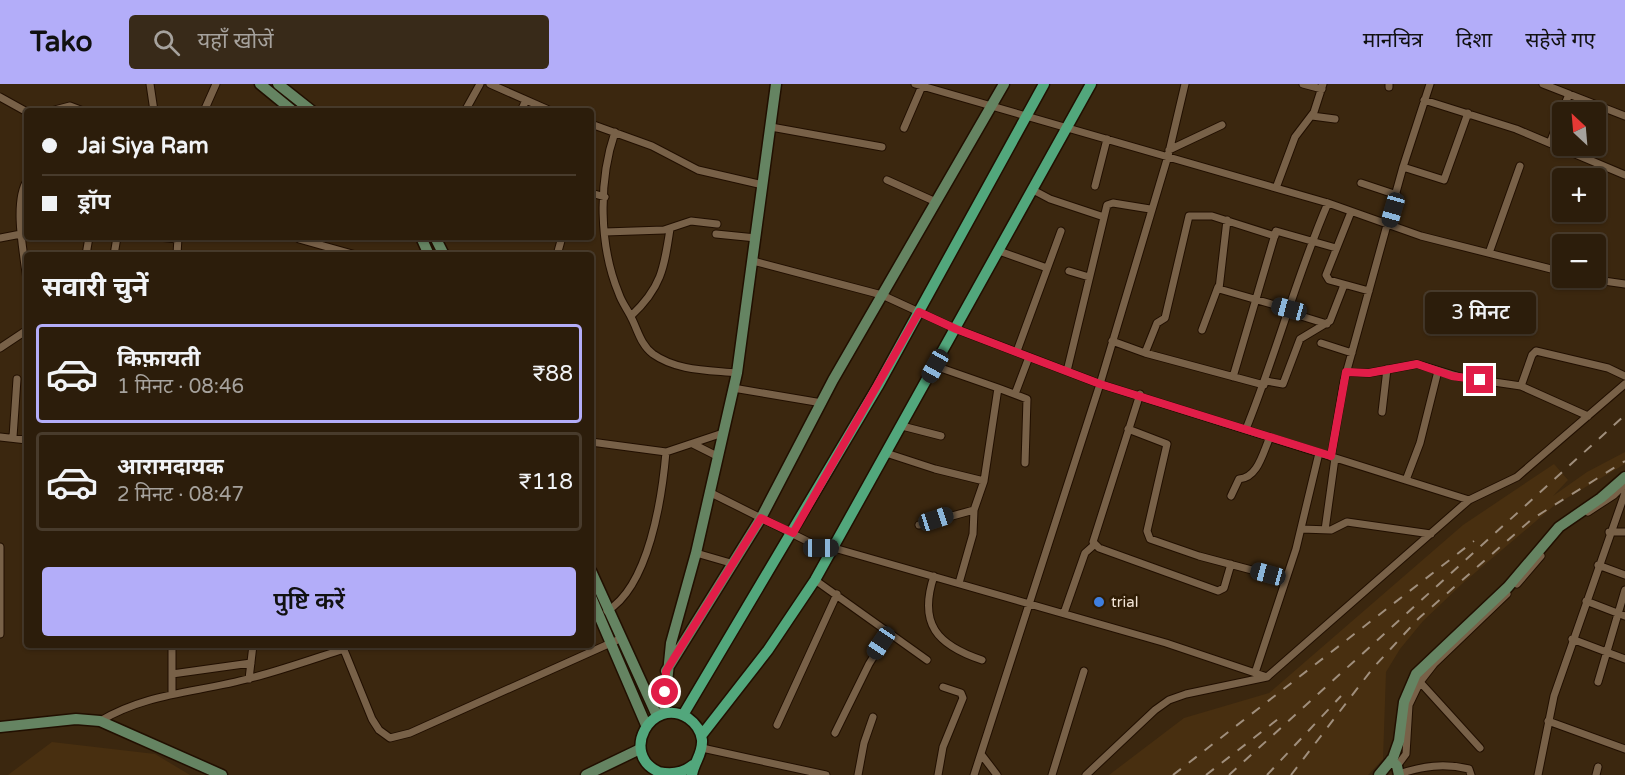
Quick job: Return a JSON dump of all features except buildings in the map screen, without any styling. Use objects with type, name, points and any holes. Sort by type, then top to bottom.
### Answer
[{"type":"main road","points":[[683,715],[793,533],[919,312],[1044,84]]},
{"type":"main road","points":[[701,736],[768,650],[815,580],[1090,84]]},
{"type":"main road","points":[[661,715],[683,715],[691,720],[701,736],[702,748],[689,772],[666,775],[649,766],[640,749],[640,741],[646,725],[661,715]]},
{"type":"street","points":[[150,84],[154,108]]},
{"type":"street","points":[[205,108],[216,84]]},
{"type":"street","points":[[260,84],[289,108]]},
{"type":"street","points":[[467,108],[480,84]]},
{"type":"street","points":[[490,84],[544,108]]},
{"type":"street","points":[[661,715],[671,643],[696,553],[736,373],[776,84]]},
{"type":"street","points":[[666,671],[761,518],[882,295],[1004,84]]},
{"type":"street","points":[[974,775],[1100,384],[1168,153],[1185,84]]},
{"type":"street","points":[[1276,188],[1297,133],[1312,116],[1322,87],[1303,84]]},
{"type":"street","points":[[1325,530],[1346,372],[1389,225],[1403,167],[1430,84]]},
{"type":"street","points":[[1543,84],[1625,116]]},
{"type":"street","points":[[904,128],[919,85],[1107,140],[1168,153],[1328,203],[1389,225],[1552,269]]},
{"type":"street","points":[[277,98],[281,86],[308,108]]},
{"type":"street","points":[[1550,143],[1569,94]]},
{"type":"street","points":[[0,97],[24,110]]},
{"type":"street","points":[[522,108],[526,100]]},
{"type":"street","points":[[1424,100],[1468,113],[1550,143],[1625,175]]},
{"type":"street","points":[[1403,167],[1444,180],[1468,113]]},
{"type":"street","points":[[1312,116],[1335,119]]},
{"type":"street","points":[[594,125],[652,146],[698,170],[763,185]]},
{"type":"street","points":[[1168,153],[1222,125]]},
{"type":"street","points":[[771,128],[882,147]]},
{"type":"street","points":[[615,132],[609,158],[604,232],[614,282],[644,344],[663,359],[681,367],[736,373]]},
{"type":"street","points":[[1095,186],[1107,140]]},
{"type":"street","points":[[1489,253],[1520,166]]},
{"type":"street","points":[[887,180],[936,202]]},
{"type":"street","points":[[1361,183],[1397,195]]},
{"type":"street","points":[[24,187],[25,252]]},
{"type":"street","points":[[1033,190],[1050,199],[1104,217]]},
{"type":"street","points":[[594,194],[605,197]]},
{"type":"street","points":[[1067,371],[1109,203],[1150,210]]},
{"type":"street","points":[[1246,429],[1265,383],[1311,241],[1328,203]]},
{"type":"street","points":[[1351,212],[1326,275],[1329,280],[1369,291]]},
{"type":"street","points":[[1144,353],[1157,323],[1165,318],[1188,217],[1212,216],[1275,236]]},
{"type":"street","points":[[1202,330],[1218,287],[1227,220]]},
{"type":"street","points":[[604,232],[670,229],[687,221],[717,224]]},
{"type":"street","points":[[631,316],[645,303],[659,282],[670,229]]},
{"type":"street","points":[[0,238],[23,230]]},
{"type":"street","points":[[1017,351],[1061,231]]},
{"type":"street","points":[[1233,377],[1276,231],[1336,248]]},
{"type":"street","points":[[716,234],[756,238]]},
{"type":"street","points":[[317,240],[341,252]]},
{"type":"street","points":[[999,251],[1047,268]]},
{"type":"street","points":[[753,261],[882,295],[956,329],[1100,384],[1140,394],[1469,500]]},
{"type":"street","points":[[1069,271],[1089,277]]},
{"type":"street","points":[[1606,281],[1625,284]]},
{"type":"street","points":[[1112,341],[1144,353],[1233,377],[1283,384],[1300,339],[1327,324],[1333,316],[1344,285]]},
{"type":"street","points":[[1218,287],[1223,291],[1327,324]]},
{"type":"street","points":[[0,348],[24,332]]},
{"type":"street","points":[[1321,343],[1352,353]]},
{"type":"street","points":[[1521,386],[1532,355],[1536,351],[1602,366],[1625,376]]},
{"type":"street","points":[[1015,394],[1029,357]]},
{"type":"street","points":[[1346,372],[1364,374],[1417,364],[1460,377],[1521,386],[1588,416]]},
{"type":"street","points":[[935,366],[1027,399],[1029,404],[1025,463]]},
{"type":"street","points":[[1382,412],[1388,369]]},
{"type":"street","points":[[1406,480],[1420,442],[1438,370]]},
{"type":"street","points":[[13,438],[17,379]]},
{"type":"street","points":[[1086,775],[1155,710],[1169,700],[1186,693],[1267,677],[1469,500],[1517,477],[1625,384]]},
{"type":"street","points":[[733,388],[822,403]]},
{"type":"street","points":[[959,583],[973,534],[974,510],[984,481],[998,388]]},
{"type":"street","points":[[1094,545],[1093,537],[1140,394]]},
{"type":"street","points":[[902,426],[941,436]]},
{"type":"street","points":[[1128,429],[1167,444],[1147,531],[1148,538],[1286,579]]},
{"type":"street","points":[[594,442],[666,452],[723,433]]},
{"type":"street","points":[[0,436],[24,440]]},
{"type":"street","points":[[1231,496],[1239,480],[1247,478],[1255,471],[1270,436]]},
{"type":"street","points":[[693,444],[717,456]]},
{"type":"street","points":[[604,612],[620,602],[641,568],[663,484],[666,452]]},
{"type":"street","points":[[886,453],[934,469],[984,481]]},
{"type":"street","points":[[1255,673],[1301,530],[1319,453]]},
{"type":"street","points":[[1396,767],[1404,702],[1416,674],[1508,587],[1559,527],[1601,498],[1625,477]]},
{"type":"street","points":[[1379,775],[1396,767],[1406,754],[1408,705],[1420,682],[1434,664],[1485,617],[1569,525],[1614,495],[1625,484]]},
{"type":"street","points":[[709,492],[821,548],[834,548],[1064,613],[1166,643],[1267,677]]},
{"type":"street","points":[[1538,775],[1548,721],[1572,639],[1625,493]]},
{"type":"street","points":[[919,525],[974,510]]},
{"type":"street","points":[[1301,530],[1333,530],[1347,522],[1431,534]]},
{"type":"street","points":[[1609,532],[1625,532]]},
{"type":"street","points":[[1064,613],[1086,553],[1094,545]]},
{"type":"street","points":[[1094,545],[1218,591],[1224,588],[1231,564]]},
{"type":"street","points":[[0,547],[0,634]]},
{"type":"street","points":[[696,553],[734,564]]},
{"type":"street","points":[[1598,565],[1625,575]]},
{"type":"street","points":[[934,576],[926,599],[927,611],[932,622],[950,648],[982,660]]},
{"type":"street","points":[[594,580],[646,725]]},
{"type":"street","points":[[815,580],[927,660]]},
{"type":"street","points":[[1598,682],[1606,652],[1621,615],[1625,590]]},
{"type":"street","points":[[777,725],[837,594]]},
{"type":"street","points":[[594,600],[604,612]]},
{"type":"street","points":[[1586,602],[1621,615]]},
{"type":"street","points":[[835,734],[869,664],[889,632]]},
{"type":"street","points":[[1572,639],[1625,660]]},
{"type":"street","points":[[343,648],[372,719],[379,730],[390,738],[410,733],[617,641]]},
{"type":"street","points":[[617,641],[661,715]]},
{"type":"street","points":[[172,648],[172,693]]},
{"type":"street","points":[[249,679],[253,648]]},
{"type":"street","points":[[100,721],[124,707],[172,693],[249,679],[340,648]]},
{"type":"street","points":[[172,674],[251,663]]},
{"type":"street","points":[[1052,775],[1084,671]]},
{"type":"street","points":[[1420,682],[1480,748]]},
{"type":"street","points":[[938,775],[943,747],[963,698],[961,693],[944,687]]},
{"type":"street","points":[[858,775],[864,742],[873,717]]},
{"type":"street","points":[[0,728],[76,719],[100,721],[222,775]]},
{"type":"street","points":[[1548,721],[1625,748]]},
{"type":"street","points":[[702,748],[826,775]]},
{"type":"street","points":[[586,775],[640,749]]},
{"type":"street","points":[[981,754],[997,775]]},
{"type":"street","points":[[1396,767],[1418,768],[1445,765],[1469,769],[1471,775]]},
{"type":"shaded area","points":[[1625,452],[1625,464],[1555,505],[1463,583],[1423,621],[1400,649],[1386,672],[1383,759],[1368,775],[1109,775],[1184,718],[1269,693],[1463,525],[1554,464],[1568,480],[1553,496],[1587,472]]},
{"type":"shaded area","points":[[52,742],[155,754],[190,775],[8,775]]},
{"type":"railway","points":[[1229,775],[1625,415]]},
{"type":"railway","points":[[1291,775],[1373,668],[1419,618],[1532,519],[1625,461]]},
{"type":"railway","points":[[1173,775],[1474,541]]},
{"type":"railway","points":[[1267,775],[1341,696]]},
{"type":"railway","points":[[1206,775],[1282,716]]},
{"type":"place","name":"trial","points":[[1099,602]]},
{"type":"route","points":[[665,692],[666,671],[761,518],[793,533],[919,312],[956,329],[1100,384],[1140,394],[1331,456],[1346,372],[1369,373],[1396,366],[1417,364],[1452,376],[1480,380]]}]
